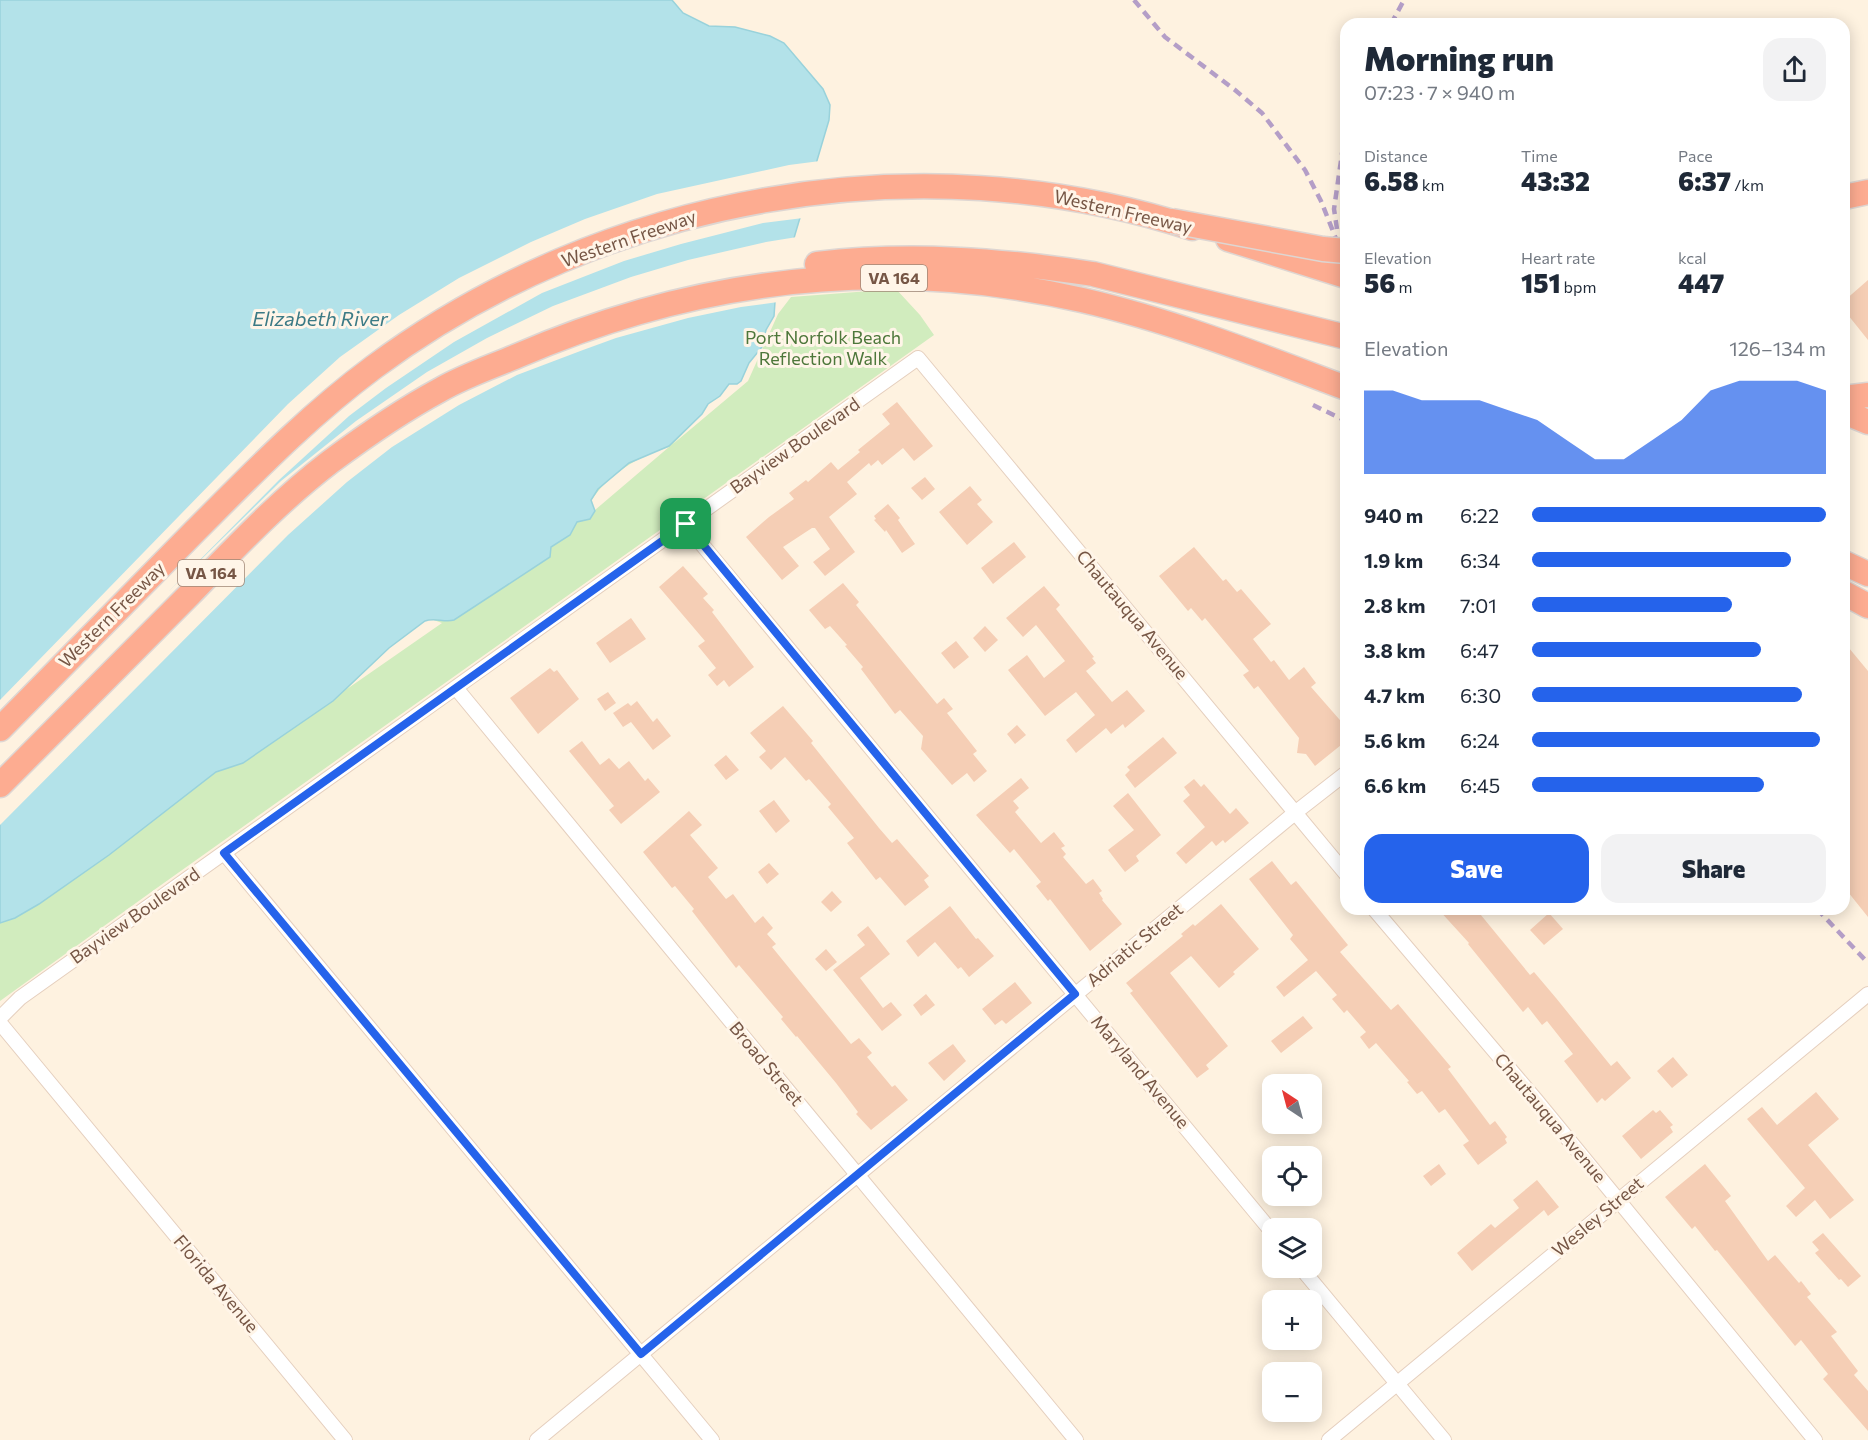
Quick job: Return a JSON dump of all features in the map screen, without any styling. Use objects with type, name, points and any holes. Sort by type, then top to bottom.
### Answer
[{"type":"highway","name":"Western Freeway","points":[[0,729],[304,423],[373,367],[436,324],[515,282],[587,249],[664,223],[740,205],[814,192],[890,185],[956,186],[1069,197],[1172,221],[1340,274]]},
{"type":"highway","points":[[1850,196],[1868,192]]},
{"type":"highway","points":[[1172,221],[1340,250]]},
{"type":"highway","points":[[443,387],[505,346],[592,311],[663,290],[711,280],[845,261],[952,258],[1018,263],[1084,272],[1340,336]]},
{"type":"highway","name":"VA 164","points":[[0,785],[281,504],[353,446],[443,387],[610,319],[702,296],[763,285],[845,277],[965,282],[1079,300],[1160,321],[1232,344],[1340,386]]},
{"type":"highway","points":[[1856,399],[1868,422]]},
{"type":"highway","points":[[1850,566],[1868,574]]},
{"type":"highway","points":[[1850,596],[1868,606]]},
{"type":"street","name":"Bayview Boulevard","points":[[0,1018],[20,998],[918,358]]},
{"type":"street","name":"Chautauqua Avenue","points":[[918,358],[1340,867]]},
{"type":"street","name":"Maryland Avenue","points":[[686,524],[1262,1220]]},
{"type":"street","name":"Broad Street","points":[[456,688],[1076,1440]]},
{"type":"street","name":"Adriatic Street","points":[[537,1440],[1340,778]]},
{"type":"street","points":[[224,853],[712,1440]]},
{"type":"street","name":"Chautauqua Avenue","points":[[1379,915],[1815,1440]]},
{"type":"street","name":"Wesley Street","points":[[1329,1440],[1868,994]]},
{"type":"street","name":"Florida Avenue","points":[[0,1023],[345,1440]]},
{"type":"street","points":[[1309,1278],[1444,1440]]},
{"type":"green space","name":"Port Norfolk Beach Reflection Walk","points":[[672,0],[683,13],[709,26],[735,27],[770,36],[784,43],[823,89],[830,105],[829,120],[775,302],[774,316],[766,330],[762,347],[749,363],[741,381],[737,384],[729,384],[673,444],[748,381],[778,314],[791,297],[896,289],[920,315],[934,335],[0,1001],[0,832],[681,26]],"holes":[[[669,447],[595,510],[594,510],[591,501],[615,474],[635,461]],[[431,619],[442,623],[347,689],[389,648]]]},
{"type":"water","name":"Elizabeth River","points":[[0,0],[672,0],[683,13],[709,26],[735,27],[770,36],[784,43],[823,89],[830,105],[829,120],[775,302],[774,316],[766,330],[762,347],[749,363],[741,381],[737,384],[729,384],[720,396],[708,404],[702,414],[669,446],[629,463],[598,489],[591,500],[595,511],[590,519],[577,522],[570,535],[551,547],[550,557],[454,620],[425,621],[389,648],[333,701],[243,763],[216,772],[109,855],[39,904],[15,918],[0,923]]},
{"type":"pier","points":[[820,161],[803,218],[763,223],[681,244],[624,261],[542,293],[454,342],[349,416],[279,480],[168,592],[281,481],[356,421],[427,372],[487,338],[553,306],[631,277],[688,260],[797,237],[778,302],[688,318],[616,338],[583,350],[517,375],[459,405],[392,447],[347,482],[288,535],[0,825],[0,700],[288,404],[340,357],[399,315],[459,278],[531,242],[585,219],[657,194],[789,165]]},
{"type":"building","points":[[1868,280],[1868,340],[1850,318],[1850,296]]},
{"type":"building","points":[[897,402],[933,446],[914,461],[903,448],[882,465],[878,460],[871,466],[869,463],[847,482],[857,494],[829,517],[855,552],[825,576],[813,562],[830,549],[815,528],[812,528],[783,547],[799,566],[782,580],[746,537],[794,499],[789,493],[806,480],[808,482],[831,462],[838,470],[860,452],[858,450],[890,424],[882,414]]},
{"type":"building","points":[[925,477],[935,489],[922,500],[911,488]]},
{"type":"building","points":[[970,486],[982,500],[977,504],[993,522],[967,545],[939,512]]},
{"type":"building","points":[[888,504],[900,518],[898,520],[915,544],[902,553],[886,530],[885,532],[874,520],[876,519],[874,516]]},
{"type":"building","points":[[1014,542],[1026,557],[993,584],[981,568]]},
{"type":"building","points":[[1194,547],[1223,581],[1226,579],[1237,592],[1241,589],[1271,624],[1253,639],[1271,662],[1274,660],[1289,680],[1304,667],[1316,683],[1311,687],[1340,720],[1340,746],[1315,766],[1306,754],[1297,753],[1299,738],[1258,686],[1254,689],[1243,675],[1249,671],[1205,618],[1202,621],[1191,608],[1188,611],[1159,576]]},
{"type":"building","points":[[683,566],[708,594],[703,598],[754,667],[729,687],[724,680],[717,686],[708,675],[716,668],[698,646],[705,641],[659,587]]},
{"type":"building","points":[[843,583],[859,602],[856,605],[937,704],[944,698],[953,709],[947,713],[977,751],[973,754],[987,771],[974,782],[967,773],[952,785],[921,749],[923,736],[900,710],[895,714],[861,669],[863,667],[845,646],[847,645],[830,626],[825,629],[809,610]]},
{"type":"building","points":[[1044,586],[1060,605],[1056,609],[1094,657],[1092,658],[1096,663],[1086,671],[1112,702],[1127,690],[1145,711],[1125,728],[1123,724],[1111,734],[1106,728],[1076,753],[1066,740],[1095,715],[1076,692],[1045,716],[1008,670],[1027,655],[1044,678],[1065,661],[1036,625],[1023,637],[1006,618]]},
{"type":"building","points":[[631,618],[646,639],[610,663],[596,643]]},
{"type":"building","points":[[985,626],[998,640],[985,652],[973,638]]},
{"type":"building","points":[[956,641],[969,657],[954,669],[941,653]]},
{"type":"building","points":[[1850,649],[1868,671],[1868,917],[1850,894]]},
{"type":"building","points":[[550,668],[554,672],[557,670],[579,699],[538,734],[510,698]]},
{"type":"building","points":[[608,692],[616,703],[605,711],[597,699]]},
{"type":"building","points":[[637,701],[653,722],[657,718],[671,736],[653,750],[631,722],[623,727],[613,713],[628,703],[631,706]]},
{"type":"building","points":[[783,706],[813,741],[811,743],[879,828],[892,843],[897,839],[929,876],[924,880],[929,887],[905,906],[880,877],[876,880],[847,843],[854,838],[828,807],[831,804],[809,779],[806,781],[785,757],[771,770],[759,757],[766,751],[750,733]]},
{"type":"building","points":[[1017,725],[1026,735],[1015,744],[1007,734]]},
{"type":"building","points":[[1163,737],[1177,753],[1135,788],[1125,775],[1130,770],[1127,767]]},
{"type":"building","points":[[582,741],[600,765],[609,758],[619,769],[629,761],[645,781],[648,778],[660,792],[621,824],[609,810],[614,806],[569,751]]},
{"type":"building","points":[[726,755],[739,770],[726,780],[714,765]]},
{"type":"building","points":[[1021,778],[1029,788],[1013,801],[1019,808],[1015,812],[1041,843],[1054,832],[1065,846],[1061,848],[1066,854],[1063,857],[1086,884],[1093,879],[1102,891],[1099,893],[1102,900],[1122,924],[1090,951],[1050,899],[1048,901],[1036,886],[1041,882],[1014,849],[1010,853],[976,815]]},
{"type":"building","points":[[1194,779],[1201,787],[1204,784],[1230,814],[1236,808],[1249,823],[1225,843],[1223,840],[1216,846],[1212,841],[1186,864],[1176,853],[1205,827],[1183,801],[1190,795],[1184,787]]},
{"type":"building","points":[[1128,793],[1161,835],[1136,856],[1139,861],[1125,872],[1108,850],[1134,830],[1113,806]]},
{"type":"building","points":[[774,800],[790,821],[776,833],[759,811]]},
{"type":"building","points":[[689,811],[702,825],[690,835],[718,868],[708,877],[726,899],[733,894],[755,923],[763,916],[773,928],[767,934],[776,944],[772,947],[851,1044],[859,1038],[872,1053],[867,1057],[892,1087],[895,1085],[908,1100],[871,1130],[856,1114],[858,1112],[836,1083],[781,1019],[783,1017],[739,965],[736,968],[692,911],[694,909],[675,886],[672,888],[643,852]]},
{"type":"building","points":[[1272,861],[1291,885],[1296,881],[1348,945],[1340,952],[1391,1010],[1398,1004],[1451,1067],[1448,1069],[1490,1125],[1495,1121],[1507,1137],[1505,1139],[1507,1143],[1478,1165],[1463,1145],[1469,1141],[1445,1109],[1439,1113],[1422,1091],[1417,1094],[1407,1082],[1409,1081],[1376,1043],[1369,1049],[1360,1037],[1366,1032],[1347,1010],[1344,1013],[1332,999],[1337,995],[1316,971],[1284,997],[1276,987],[1308,960],[1290,939],[1293,935],[1249,879]]},
{"type":"building","points":[[769,863],[779,874],[767,884],[758,872]]},
{"type":"building","points":[[832,891],[842,902],[831,912],[821,902]]},
{"type":"building","points":[[1221,904],[1259,949],[1219,988],[1191,956],[1170,973],[1228,1046],[1206,1065],[1209,1069],[1197,1078],[1130,993],[1133,991],[1126,983],[1183,936],[1181,934],[1193,924],[1195,926]]},
{"type":"building","points":[[950,906],[976,939],[978,938],[994,956],[969,977],[961,967],[958,969],[935,942],[918,957],[906,941]]},
{"type":"building","points":[[1443,915],[1481,915],[1530,975],[1534,972],[1611,1066],[1617,1061],[1631,1078],[1605,1101],[1602,1098],[1597,1103],[1564,1061],[1573,1054],[1547,1021],[1542,1025],[1528,1007],[1523,1012],[1469,943]]},
{"type":"building","points":[[1547,915],[1551,915],[1563,929],[1544,945],[1530,930]]},
{"type":"building","points":[[868,926],[890,954],[860,978],[883,1008],[891,1002],[902,1015],[882,1031],[833,970],[865,945],[857,935]]},
{"type":"building","points":[[826,949],[837,962],[826,971],[815,959]]},
{"type":"building","points":[[1015,982],[1032,1003],[1006,1024],[1002,1020],[995,1025],[982,1009]]},
{"type":"building","points":[[926,994],[935,1005],[921,1016],[913,1005]]},
{"type":"building","points":[[1303,1016],[1313,1028],[1281,1053],[1271,1041]]},
{"type":"building","points":[[953,1044],[966,1061],[944,1081],[928,1063]]},
{"type":"building","points":[[1673,1057],[1688,1075],[1672,1088],[1657,1071]]},
{"type":"building","points":[[1816,1092],[1839,1119],[1808,1145],[1854,1200],[1830,1219],[1815,1200],[1796,1217],[1786,1206],[1805,1188],[1747,1119],[1762,1107],[1777,1125]]},
{"type":"building","points":[[1653,1110],[1656,1113],[1660,1110],[1673,1125],[1670,1127],[1673,1132],[1641,1159],[1622,1136]]},
{"type":"building","points":[[1439,1164],[1446,1174],[1431,1186],[1423,1176]]},
{"type":"building","points":[[1705,1164],[1731,1196],[1725,1201],[1768,1261],[1775,1255],[1799,1283],[1801,1281],[1811,1294],[1807,1297],[1837,1332],[1831,1336],[1858,1371],[1854,1375],[1868,1391],[1868,1431],[1823,1379],[1828,1374],[1801,1340],[1795,1346],[1717,1250],[1715,1251],[1695,1226],[1692,1229],[1665,1197]]},
{"type":"building","points":[[1537,1180],[1559,1207],[1548,1216],[1544,1210],[1472,1271],[1457,1253],[1491,1224],[1495,1228],[1519,1208],[1513,1200]]},
{"type":"building","points":[[1823,1233],[1861,1276],[1848,1287],[1815,1253],[1819,1250],[1812,1242]]},
{"type":"railway","points":[[1134,0],[1165,37],[1262,113],[1305,170],[1321,201],[1340,249]]},
{"type":"railway","points":[[1394,18],[1404,0]]},
{"type":"railway","points":[[1337,229],[1334,209],[1340,168]]},
{"type":"railway","points":[[1313,405],[1340,418]]},
{"type":"railway","points":[[1823,915],[1868,963]]},
{"type":"route","points":[[686,524],[1075,994],[641,1354],[224,853],[686,524]]}]
